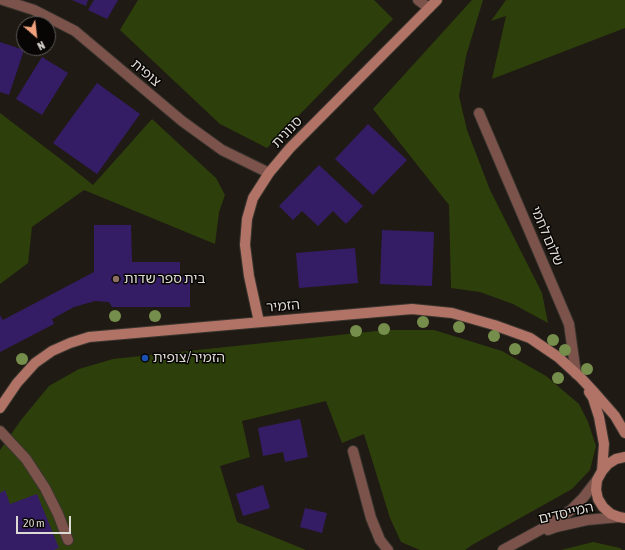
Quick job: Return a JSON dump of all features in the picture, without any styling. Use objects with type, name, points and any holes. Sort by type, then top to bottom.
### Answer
[{"type":"street","name":"צופית","points":[[3,0],[34,10],[75,32],[182,121],[222,150],[269,173]]},
{"type":"street","points":[[418,0],[429,8]]},
{"type":"street","name":"סנונית","points":[[259,322],[249,276],[245,245],[247,219],[253,198],[269,173],[290,148],[437,0]]},
{"type":"street","name":"שלום לחמי","points":[[479,113],[569,324],[578,375]]},
{"type":"street","name":"הזמיר","points":[[0,408],[35,363],[52,351],[89,337],[412,309],[452,313],[494,325],[530,338],[558,357],[578,375],[615,416],[625,433]]},
{"type":"street","name":"הזמיר","points":[[578,375],[593,398],[600,417],[604,444],[602,471]]},
{"type":"street","points":[[0,431],[26,459],[45,488],[58,514],[68,540]]},
{"type":"street","points":[[353,451],[371,518],[380,540],[388,550]]},
{"type":"street","points":[[622,518],[611,514],[603,507],[598,499],[596,490],[597,480],[608,464],[616,459],[625,457]]},
{"type":"street","name":"המייסדים","points":[[503,550],[549,525],[571,510],[583,498],[597,480]]},
{"type":"street","name":"המייסדים","points":[[520,540],[556,527],[587,520],[622,518]]},
{"type":"green space","points":[[138,0],[374,0],[393,19],[267,148],[220,124],[120,30]]},
{"type":"green space","points":[[472,0],[483,0],[466,56],[459,96],[467,130],[490,190],[542,293],[548,323],[513,304],[480,292],[451,288],[449,205],[373,109]]},
{"type":"green space","points":[[506,0],[625,0],[625,28],[492,79],[506,16],[491,21]]},
{"type":"green space","points":[[0,113],[93,185],[152,119],[216,178],[225,195],[219,212],[215,244],[84,190],[32,227],[28,263],[0,284]]},
{"type":"green space","points":[[386,330],[434,330],[502,351],[546,376],[579,404],[588,422],[596,446],[590,470],[572,489],[465,550],[420,550],[401,542],[390,518],[364,434],[342,443],[326,401],[242,421],[250,457],[220,466],[237,522],[306,550],[0,550],[0,450],[21,420],[49,386],[79,369],[113,359]]},
{"type":"green space","points":[[593,542],[620,548],[622,550],[561,550]]},
{"type":"building","points":[[72,0],[88,0],[86,6]]},
{"type":"building","points":[[94,0],[118,0],[107,19],[88,10]]},
{"type":"building","points":[[0,42],[16,47],[16,56],[22,56],[9,95],[0,92]]},
{"type":"building","points":[[42,57],[68,73],[42,115],[16,99]]},
{"type":"building","points":[[97,83],[140,114],[97,174],[53,143]]},
{"type":"building","points":[[368,124],[407,160],[373,195],[335,159]]},
{"type":"building","points":[[319,165],[363,206],[346,224],[333,211],[318,226],[302,211],[293,220],[279,206]]},
{"type":"building","points":[[94,225],[131,225],[132,262],[180,262],[180,276],[190,276],[190,307],[112,307],[109,302],[95,301],[74,307],[52,319],[54,324],[0,352],[0,315],[3,320],[94,272]]},
{"type":"building","points":[[382,230],[434,232],[432,286],[380,284]]},
{"type":"building","points":[[355,248],[358,283],[299,288],[296,253]]},
{"type":"building","points":[[300,419],[308,457],[285,462],[283,452],[263,456],[258,428]]},
{"type":"building","points":[[263,485],[270,508],[243,516],[236,494]]},
{"type":"building","points":[[5,490],[10,504],[37,494],[59,548],[54,550],[0,550],[0,493]]},
{"type":"building","points":[[305,508],[327,513],[322,533],[300,527]]},
{"type":"place","name":"בית ספר שדות","points":[[116,279]]},
{"type":"place","name":"הזמיר/צופית","points":[[145,358]]}]
